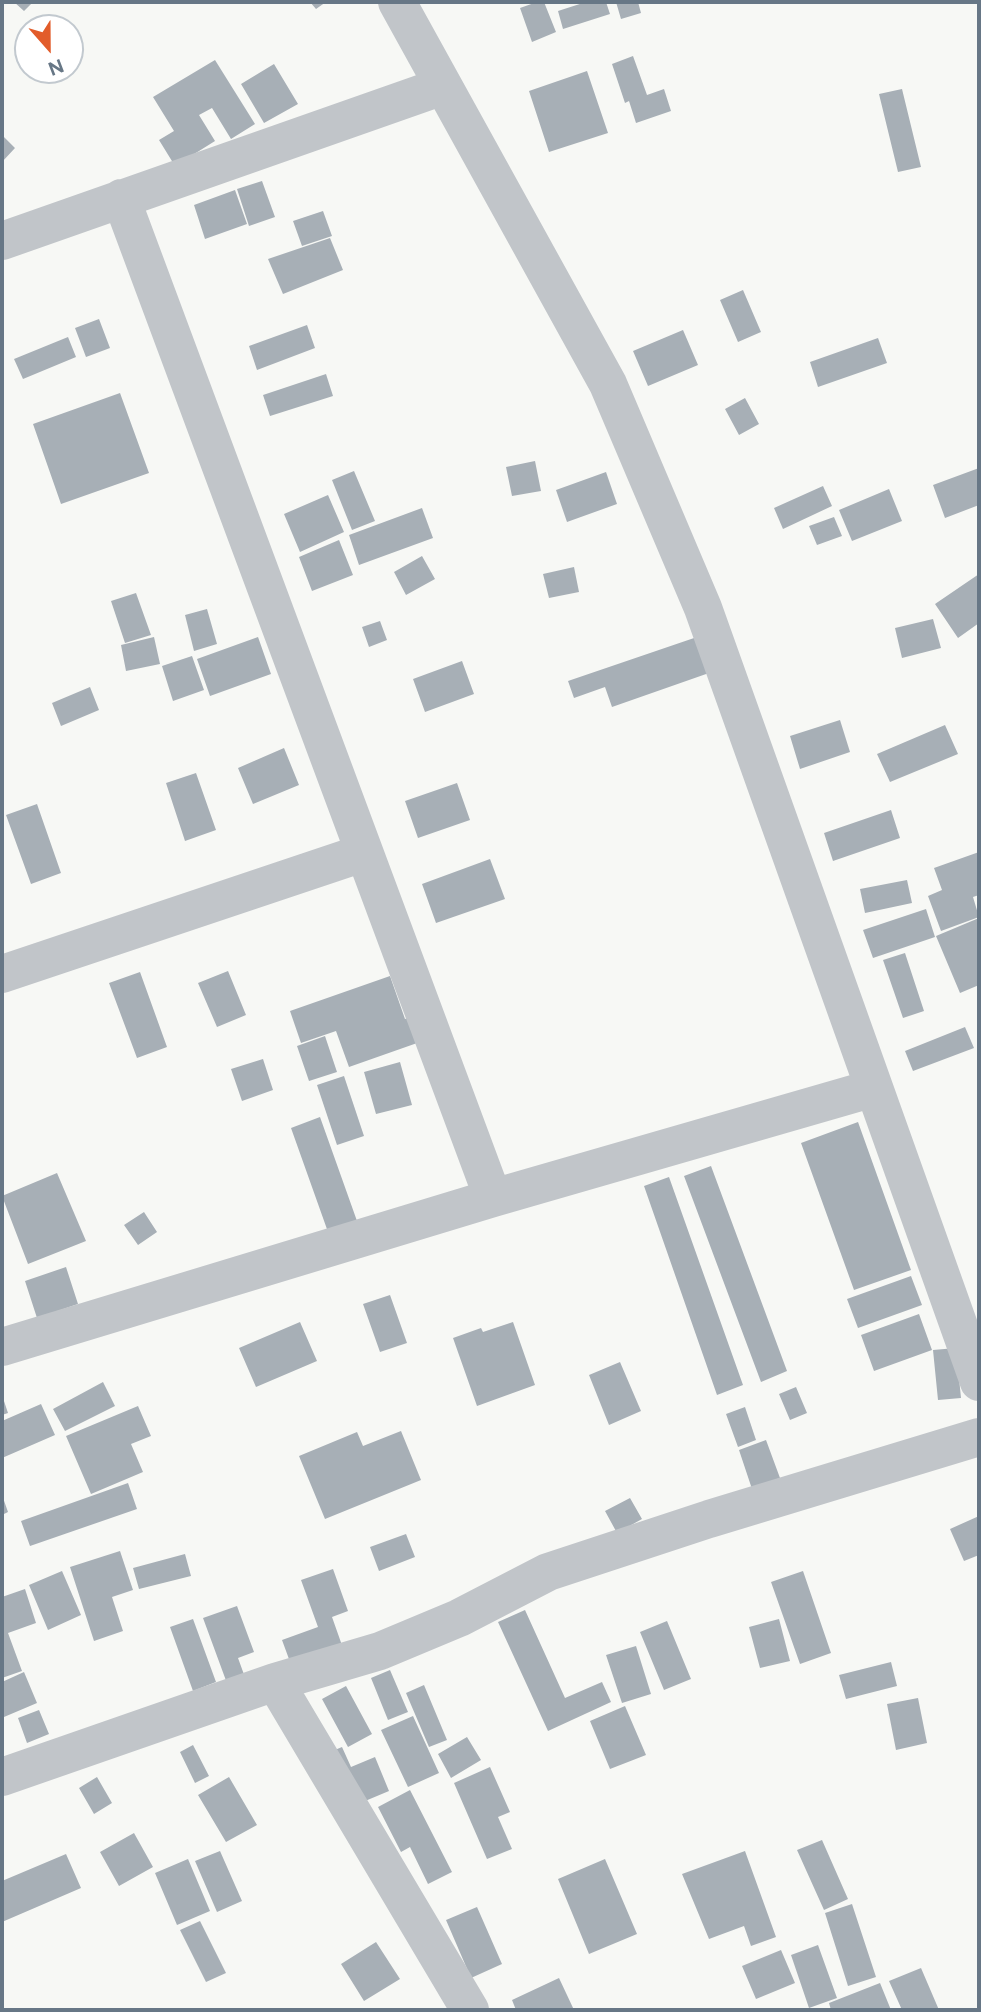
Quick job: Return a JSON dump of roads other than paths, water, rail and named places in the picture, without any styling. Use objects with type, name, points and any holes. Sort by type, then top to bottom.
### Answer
[{"type":"street","points":[[397,2],[608,384],[703,608],[979,1382]]},
{"type":"street","points":[[2,241],[443,86]]},
{"type":"street","points":[[121,198],[493,1198]]},
{"type":"street","points":[[2,974],[363,853]]},
{"type":"street","points":[[2,1347],[493,1198],[874,1088]]},
{"type":"street","points":[[2,1777],[275,1682],[380,1651],[459,1618],[548,1572],[709,1518],[979,1437]]},
{"type":"street","points":[[275,1682],[470,2010]]}]
